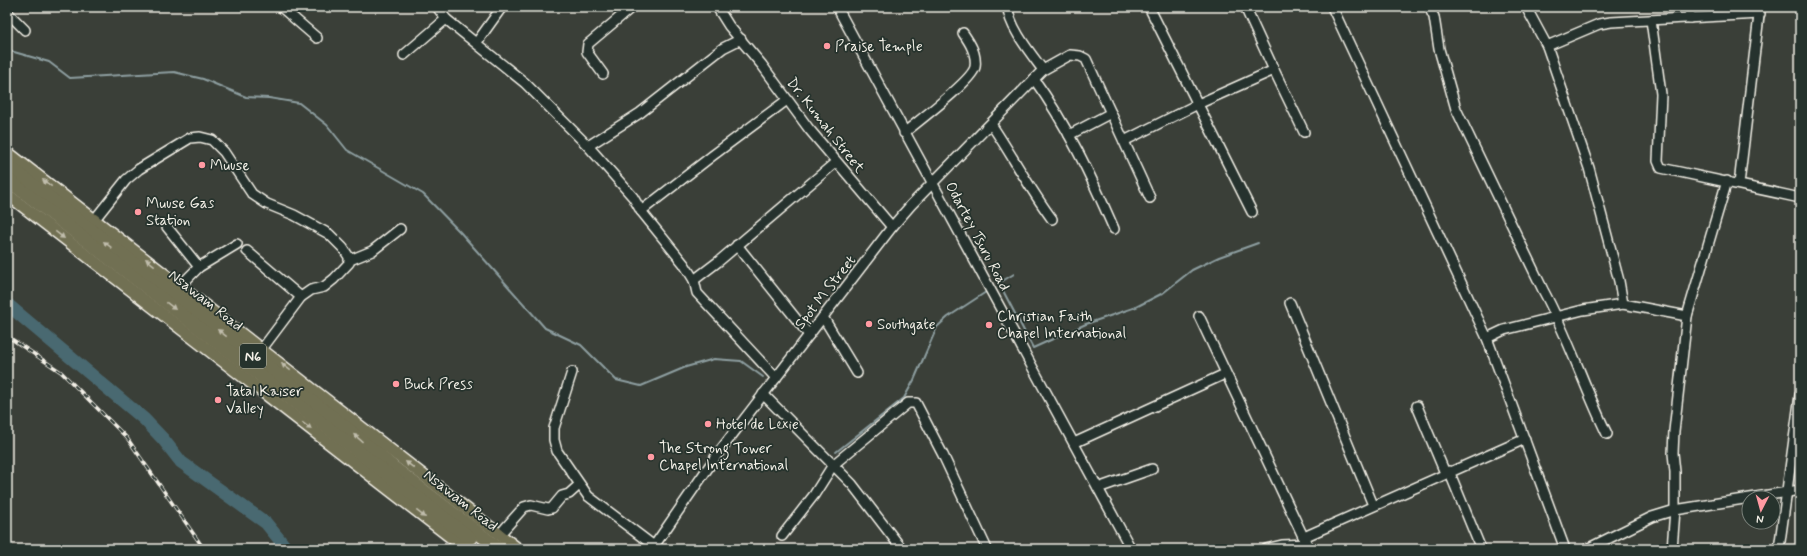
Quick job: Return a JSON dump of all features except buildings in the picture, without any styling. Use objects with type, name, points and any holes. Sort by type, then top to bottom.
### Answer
[{"type":"highway","name":"Nsawam Road","points":[[7,165],[338,421],[394,468],[499,549]]},
{"type":"highway","name":"Nsawam Road","points":[[7,179],[484,549]]},
{"type":"main road","points":[[7,152],[518,549]]},
{"type":"main road","points":[[7,194],[466,549]]},
{"type":"street","points":[[281,7],[317,38]]},
{"type":"street","points":[[437,7],[446,18],[478,42],[525,84],[588,146],[633,197],[641,211],[684,264],[694,280],[698,293],[776,378]]},
{"type":"street","points":[[478,42],[502,7]]},
{"type":"street","points":[[603,74],[588,52],[588,44],[632,7]]},
{"type":"street","name":"Dr. Kumah Street","points":[[717,7],[836,162],[892,227]]},
{"type":"street","name":"Odartey Tsuru Road","points":[[837,7],[1131,549]]},
{"type":"street","points":[[1008,7],[1008,12],[1016,30],[1043,70]]},
{"type":"street","points":[[1149,7],[1252,212]]},
{"type":"street","points":[[1245,7],[1304,132]]},
{"type":"street","points":[[1332,7],[1487,338],[1565,549]]},
{"type":"street","points":[[1429,7],[1434,17],[1439,49],[1456,109],[1557,317],[1585,386],[1607,434]]},
{"type":"street","points":[[1526,7],[1547,46],[1589,168],[1619,281],[1623,304]]},
{"type":"street","points":[[1689,7],[1690,18]]},
{"type":"street","points":[[1547,46],[1599,24],[1690,18],[1760,10],[1739,184]]},
{"type":"street","points":[[7,12],[25,30]]},
{"type":"street","points":[[404,55],[446,18]]},
{"type":"street","points":[[1650,20],[1662,94],[1659,166],[1665,170],[1727,181],[1800,198]]},
{"type":"street","points":[[904,133],[952,93],[975,68],[973,48],[963,33]]},
{"type":"street","points":[[588,146],[640,113],[723,48],[741,39]]},
{"type":"street","name":"Spot M Street","points":[[653,548],[719,452],[892,227],[933,182],[991,124],[1034,78],[1043,70],[1070,56],[1080,56],[1086,59],[1111,113]]},
{"type":"street","points":[[1124,141],[1198,104],[1274,70]]},
{"type":"street","points":[[1034,78],[1047,96],[1084,161],[1114,229]]},
{"type":"street","points":[[641,211],[787,100]]},
{"type":"street","points":[[1068,135],[1111,113],[1150,198]]},
{"type":"street","points":[[991,124],[1014,158],[1030,188],[1052,219]]},
{"type":"street","points":[[95,219],[126,180],[139,169],[190,138],[207,138],[215,142],[224,152],[252,194],[267,204],[294,215],[328,234],[343,248],[350,260]]},
{"type":"street","points":[[694,280],[711,268],[836,162]]},
{"type":"street","points":[[1672,549],[1675,510],[1673,446],[1687,316],[1727,181]]},
{"type":"street","points":[[167,227],[199,267]]},
{"type":"street","points":[[262,349],[301,297],[311,290],[326,285],[342,271],[350,260],[364,256],[400,229]]},
{"type":"street","points":[[180,286],[199,267],[237,244]]},
{"type":"street","points":[[737,245],[809,335]]},
{"type":"street","points":[[247,251],[301,297]]},
{"type":"street","points":[[1290,304],[1373,505]]},
{"type":"street","points":[[1487,338],[1504,330],[1602,306],[1623,304],[1687,316]]},
{"type":"street","points":[[1199,316],[1307,543]]},
{"type":"street","points":[[823,317],[857,373]]},
{"type":"street","points":[[572,372],[554,428],[554,440],[557,451],[588,496],[653,548]]},
{"type":"street","points":[[1074,443],[1226,374]]},
{"type":"street","points":[[763,394],[852,484],[902,549]]},
{"type":"street","points":[[1779,549],[1785,492],[1800,395]]},
{"type":"street","points":[[782,536],[814,495],[833,465],[908,403],[916,403],[943,455],[987,549]]},
{"type":"street","points":[[1417,406],[1481,549]]},
{"type":"street","points":[[1266,549],[1282,545],[1307,543],[1373,505],[1525,439]]},
{"type":"street","points":[[1098,488],[1152,469]]},
{"type":"street","points":[[500,534],[524,507],[531,505],[550,508],[555,506],[562,496],[569,494],[579,485]]},
{"type":"street","points":[[1587,549],[1652,517],[1675,510],[1800,490]]},
{"type":"waterway","points":[[7,50],[49,62],[70,78],[174,72],[203,79],[246,97],[269,98],[299,103],[327,125],[347,150],[423,194],[460,232],[545,328],[581,345],[616,380],[641,386],[686,367],[714,359],[741,361],[763,377]]},
{"type":"waterway","points":[[1014,274],[999,283],[1033,348],[1086,324],[1136,307],[1163,293],[1192,270],[1219,257],[1258,243]]},
{"type":"waterway","points":[[836,452],[904,398],[914,380],[937,327],[948,317],[986,292]]},
{"type":"waterway","points":[[7,304],[144,419],[163,439],[181,462],[266,523],[287,549]]},
{"type":"railway","points":[[7,336],[61,372],[127,438],[204,549]]},
{"type":"place","name":"Praise Temple","points":[[827,46]]},
{"type":"place","name":"Muuse","points":[[202,165]]},
{"type":"place","name":"Muuse Gas Station","points":[[138,212]]},
{"type":"place","name":"Southgate","points":[[869,324]]},
{"type":"place","name":"Christian Faith Chapel International","points":[[989,325]]},
{"type":"place","name":"Buck Press","points":[[396,384]]},
{"type":"place","name":"Tatal Kaiser Valley","points":[[218,400]]},
{"type":"place","name":"Hotel de Lexie","points":[[708,424]]},
{"type":"place","name":"The Strong Tower Chapel International","points":[[651,457]]}]
